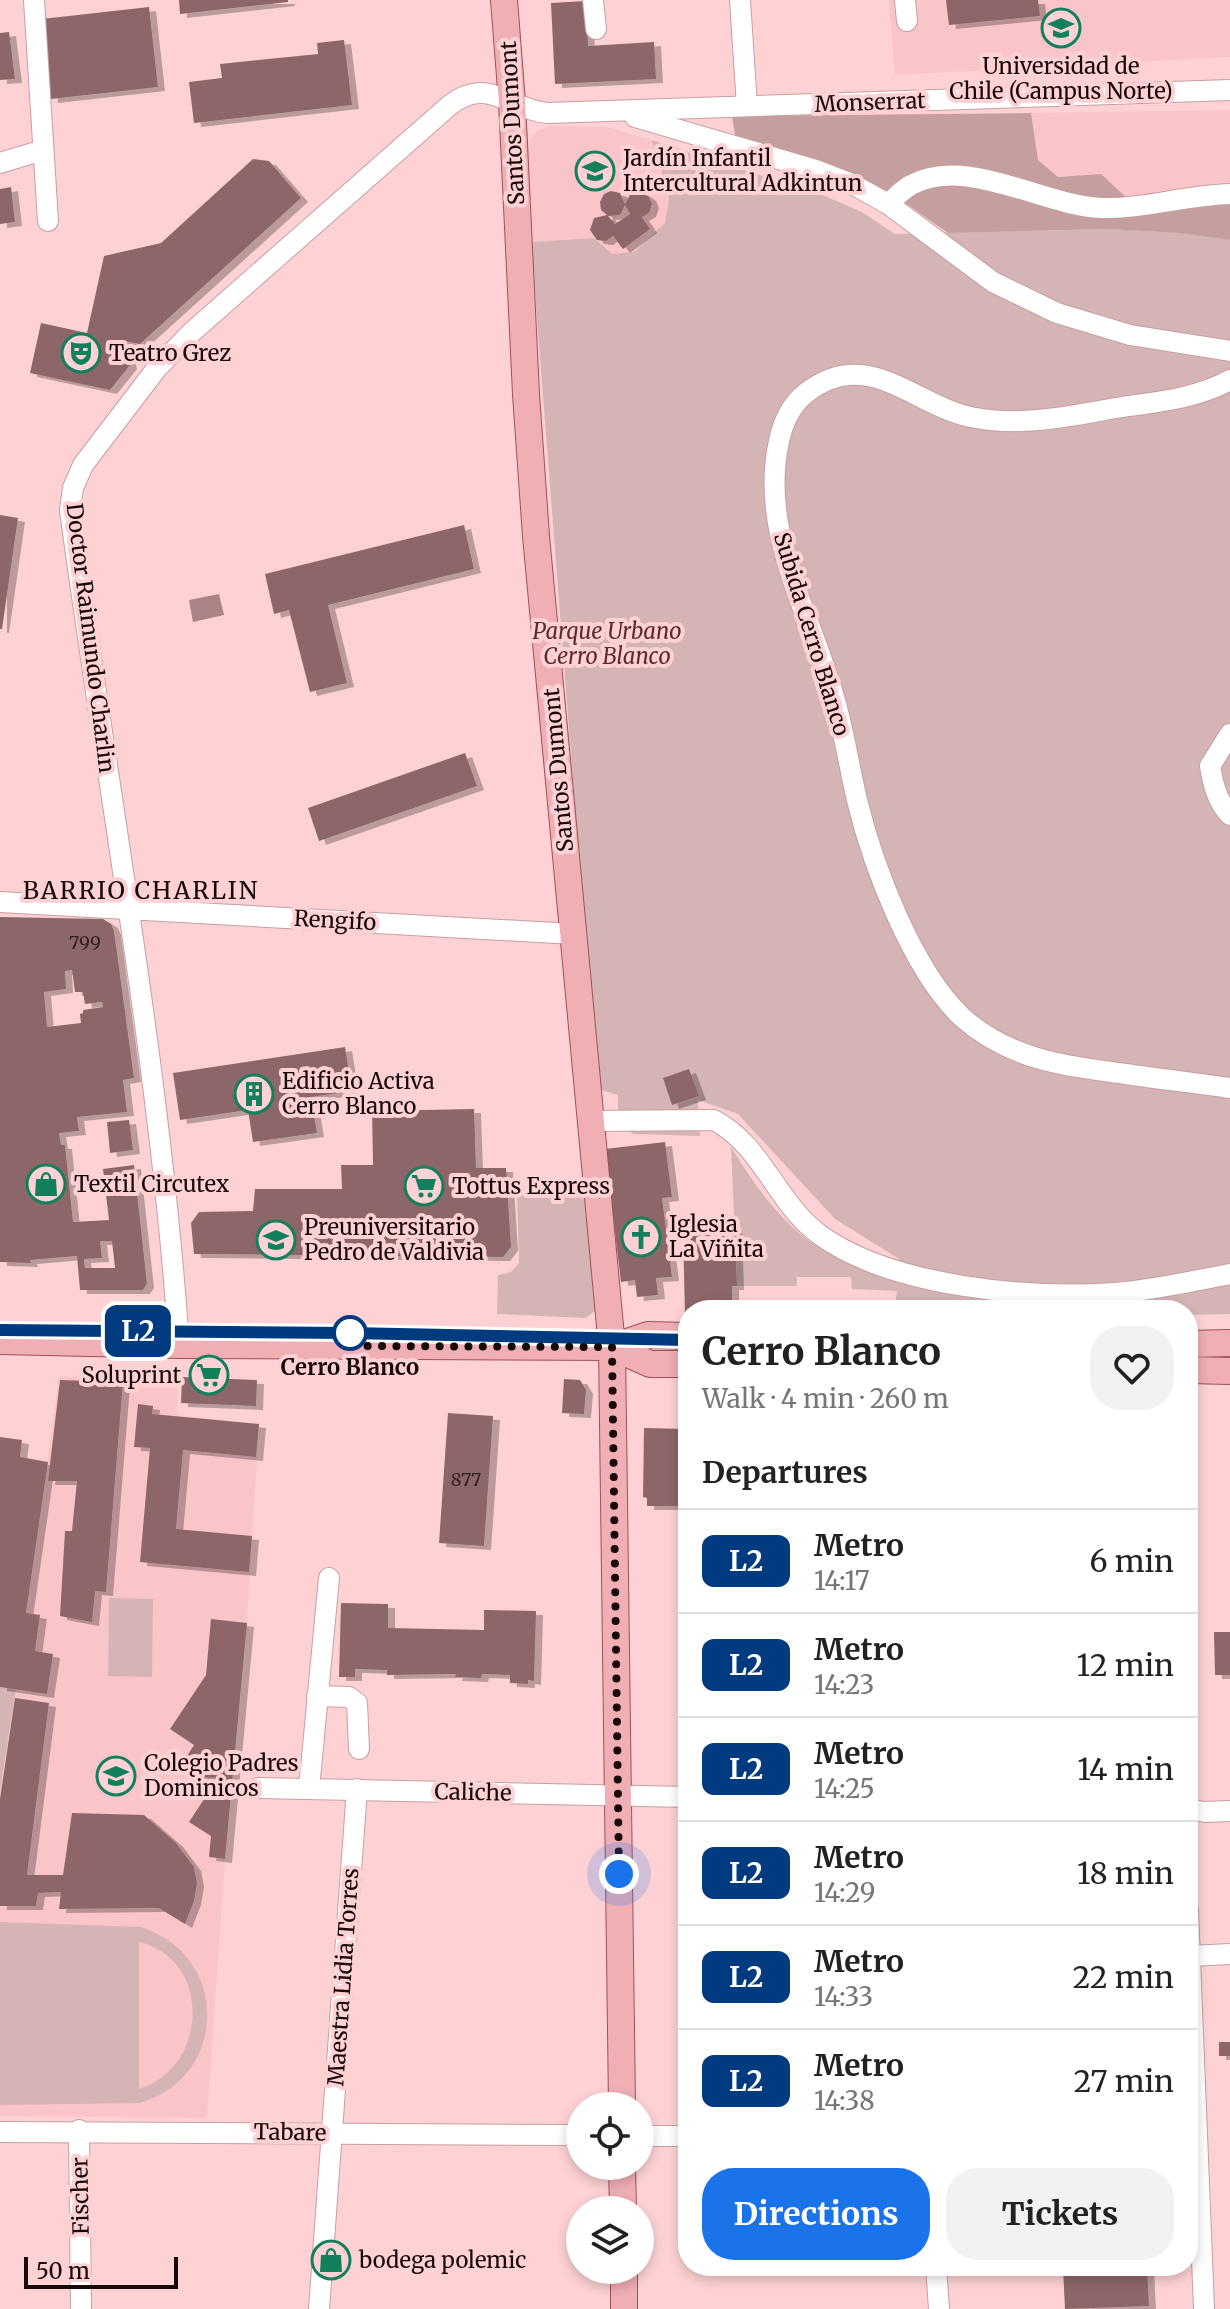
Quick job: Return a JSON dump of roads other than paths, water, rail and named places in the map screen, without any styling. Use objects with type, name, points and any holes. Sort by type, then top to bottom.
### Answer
[{"type":"main road","name":"Santos Dumont","points":[[504,0],[536,536],[612,1347],[622,2092]]},
{"type":"main road","points":[[0,1341],[612,1347],[648,1335],[678,1336]]},
{"type":"main road","points":[[1198,1345],[1230,1343]]},
{"type":"main road","points":[[612,1347],[650,1364],[678,1364]]},
{"type":"main road","points":[[1198,1370],[1230,1371]]},
{"type":"main road","points":[[624,2284],[624,2309]]},
{"type":"street","points":[[34,0],[48,221]]},
{"type":"street","points":[[593,0],[596,29]]},
{"type":"street","points":[[740,0],[747,106]]},
{"type":"street","points":[[905,0],[907,21]]},
{"type":"street","name":"Monserrat","points":[[512,102],[536,112],[611,111],[1230,90]]},
{"type":"street","name":"Doctor Raimundo Charlin","points":[[179,1345],[172,1240],[70,510],[76,476],[157,368],[192,332],[450,105],[475,92],[493,93],[512,102]]},
{"type":"street","points":[[611,111],[816,170],[852,184],[888,204],[993,282],[1042,307],[1130,335],[1230,351]]},
{"type":"street","points":[[0,163],[43,150]]},
{"type":"street","points":[[888,204],[911,185],[930,178],[952,176],[990,180],[1054,201],[1098,208],[1142,206],[1230,194]]},
{"type":"street","name":"Subida Cerro Blanco","points":[[1230,380],[1206,391],[1172,399],[1020,421],[973,418],[878,377],[846,375],[816,386],[794,405],[781,434],[774,485],[778,528],[788,568],[834,695],[865,825],[900,922],[938,991],[981,1032],[1035,1059],[1230,1088]]},
{"type":"street","points":[[1230,734],[1210,766],[1213,786],[1223,808],[1230,815]]},
{"type":"street","name":"Rengifo","points":[[0,902],[574,934]]},
{"type":"street","points":[[591,1121],[714,1120],[726,1126],[748,1147],[789,1203],[819,1235],[856,1255],[933,1280],[1020,1293],[1101,1294],[1230,1274]]},
{"type":"street","points":[[309,1789],[329,1578]]},
{"type":"street","points":[[317,1696],[349,1697],[357,1703],[359,1749]]},
{"type":"street","name":"Caliche","points":[[258,1788],[678,1797]]},
{"type":"street","name":"Maestra Lidia Torres","points":[[319,2309],[357,1789]]},
{"type":"street","points":[[1198,1811],[1230,1811]]},
{"type":"street","points":[[1198,1956],[1230,1954]]},
{"type":"street","name":"Tabare","points":[[0,2132],[79,2130],[566,2135]]},
{"type":"street","name":"Fischer","points":[[79,2130],[81,2309]]},
{"type":"street","points":[[654,2136],[678,2136]]},
{"type":"street","points":[[1198,2226],[1204,2309]]},
{"type":"street","points":[[937,2276],[939,2309]]},
{"type":"metro line","name":"L2","points":[[0,1330],[678,1340]]},
{"type":"place","name":"Universidad de Chile (Campus Norte)","points":[[1061,28]]},
{"type":"place","name":"Jardín Infantil Intercultural Adkintun","points":[[595,171]]},
{"type":"place","name":"Teatro Grez","points":[[81,353]]},
{"type":"place","name":"Edificio Activa Cerro Blanco","points":[[254,1094]]},
{"type":"place","name":"Textil Circutex","points":[[46,1184]]},
{"type":"place","name":"Tottus Express","points":[[424,1186]]},
{"type":"place","name":"Iglesia La Viñita","points":[[641,1237]]},
{"type":"place","name":"Preuniversitario Pedro de Valdivia","points":[[276,1240]]},
{"type":"place","name":"Cerro Blanco","points":[[350,1333]]},
{"type":"place","name":"Soluprint","points":[[209,1375]]},
{"type":"place","name":"Colegio Padres Dominicos","points":[[116,1776]]},
{"type":"place","name":"bodega polemic","points":[[331,2260]]},
{"type":"district","name":"BARRIO CHARLIN","points":[[141,891]]},
{"type":"park label","name":"Parque Urbano Cerro Blanco","points":[[607,644]]}]
